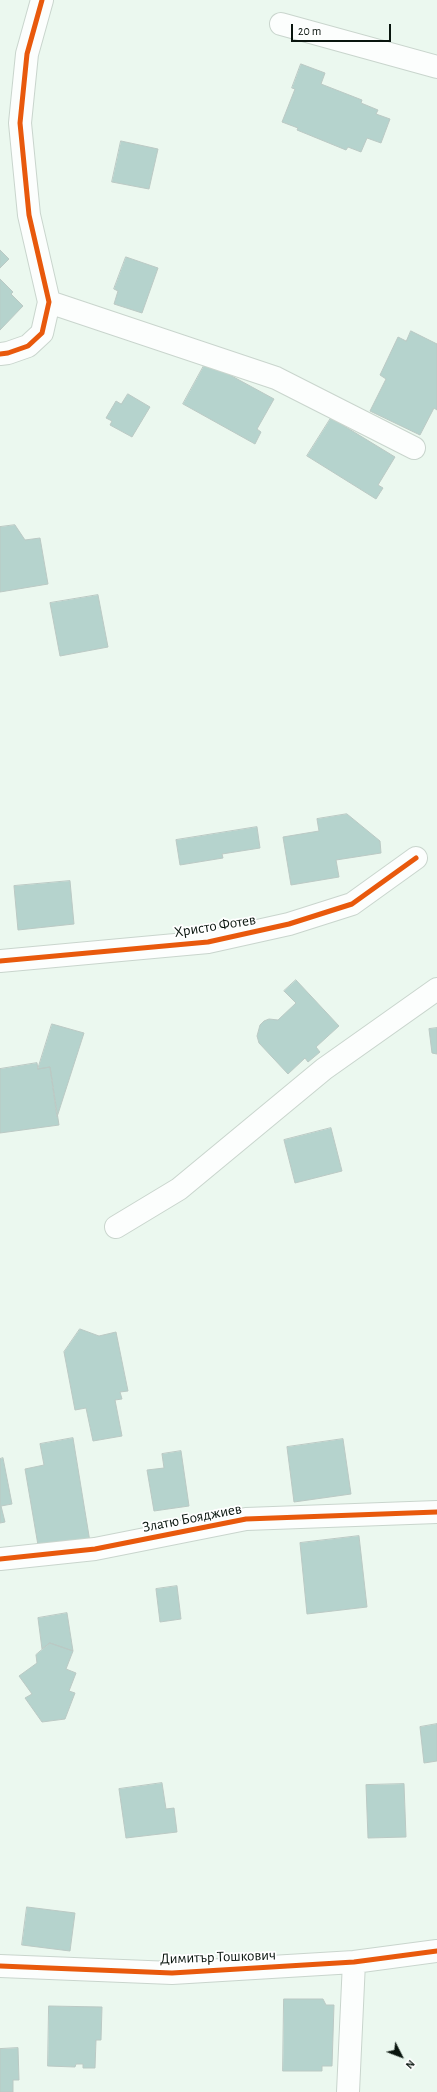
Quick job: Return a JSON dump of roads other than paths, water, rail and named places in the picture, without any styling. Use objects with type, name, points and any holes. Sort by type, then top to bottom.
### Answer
[{"type":"street","points":[[0,354],[28,346],[42,333],[50,302],[29,215],[20,123],[27,54],[42,0]]},
{"type":"street","points":[[281,24],[437,67]]},
{"type":"street","points":[[50,302],[276,378],[414,448]]},
{"type":"street","name":"Христо Фотев","points":[[0,961],[208,942],[290,924],[352,904],[416,858]]},
{"type":"street","points":[[116,1227],[179,1189],[324,1069],[437,989]]},
{"type":"street","name":"Златю Бояджиев","points":[[0,1559],[95,1548],[246,1519],[437,1512]]},
{"type":"street","name":"Димитър Тошкович","points":[[0,1966],[172,1973],[354,1962],[437,1951]]},
{"type":"street","points":[[348,2092],[354,1962]]}]
